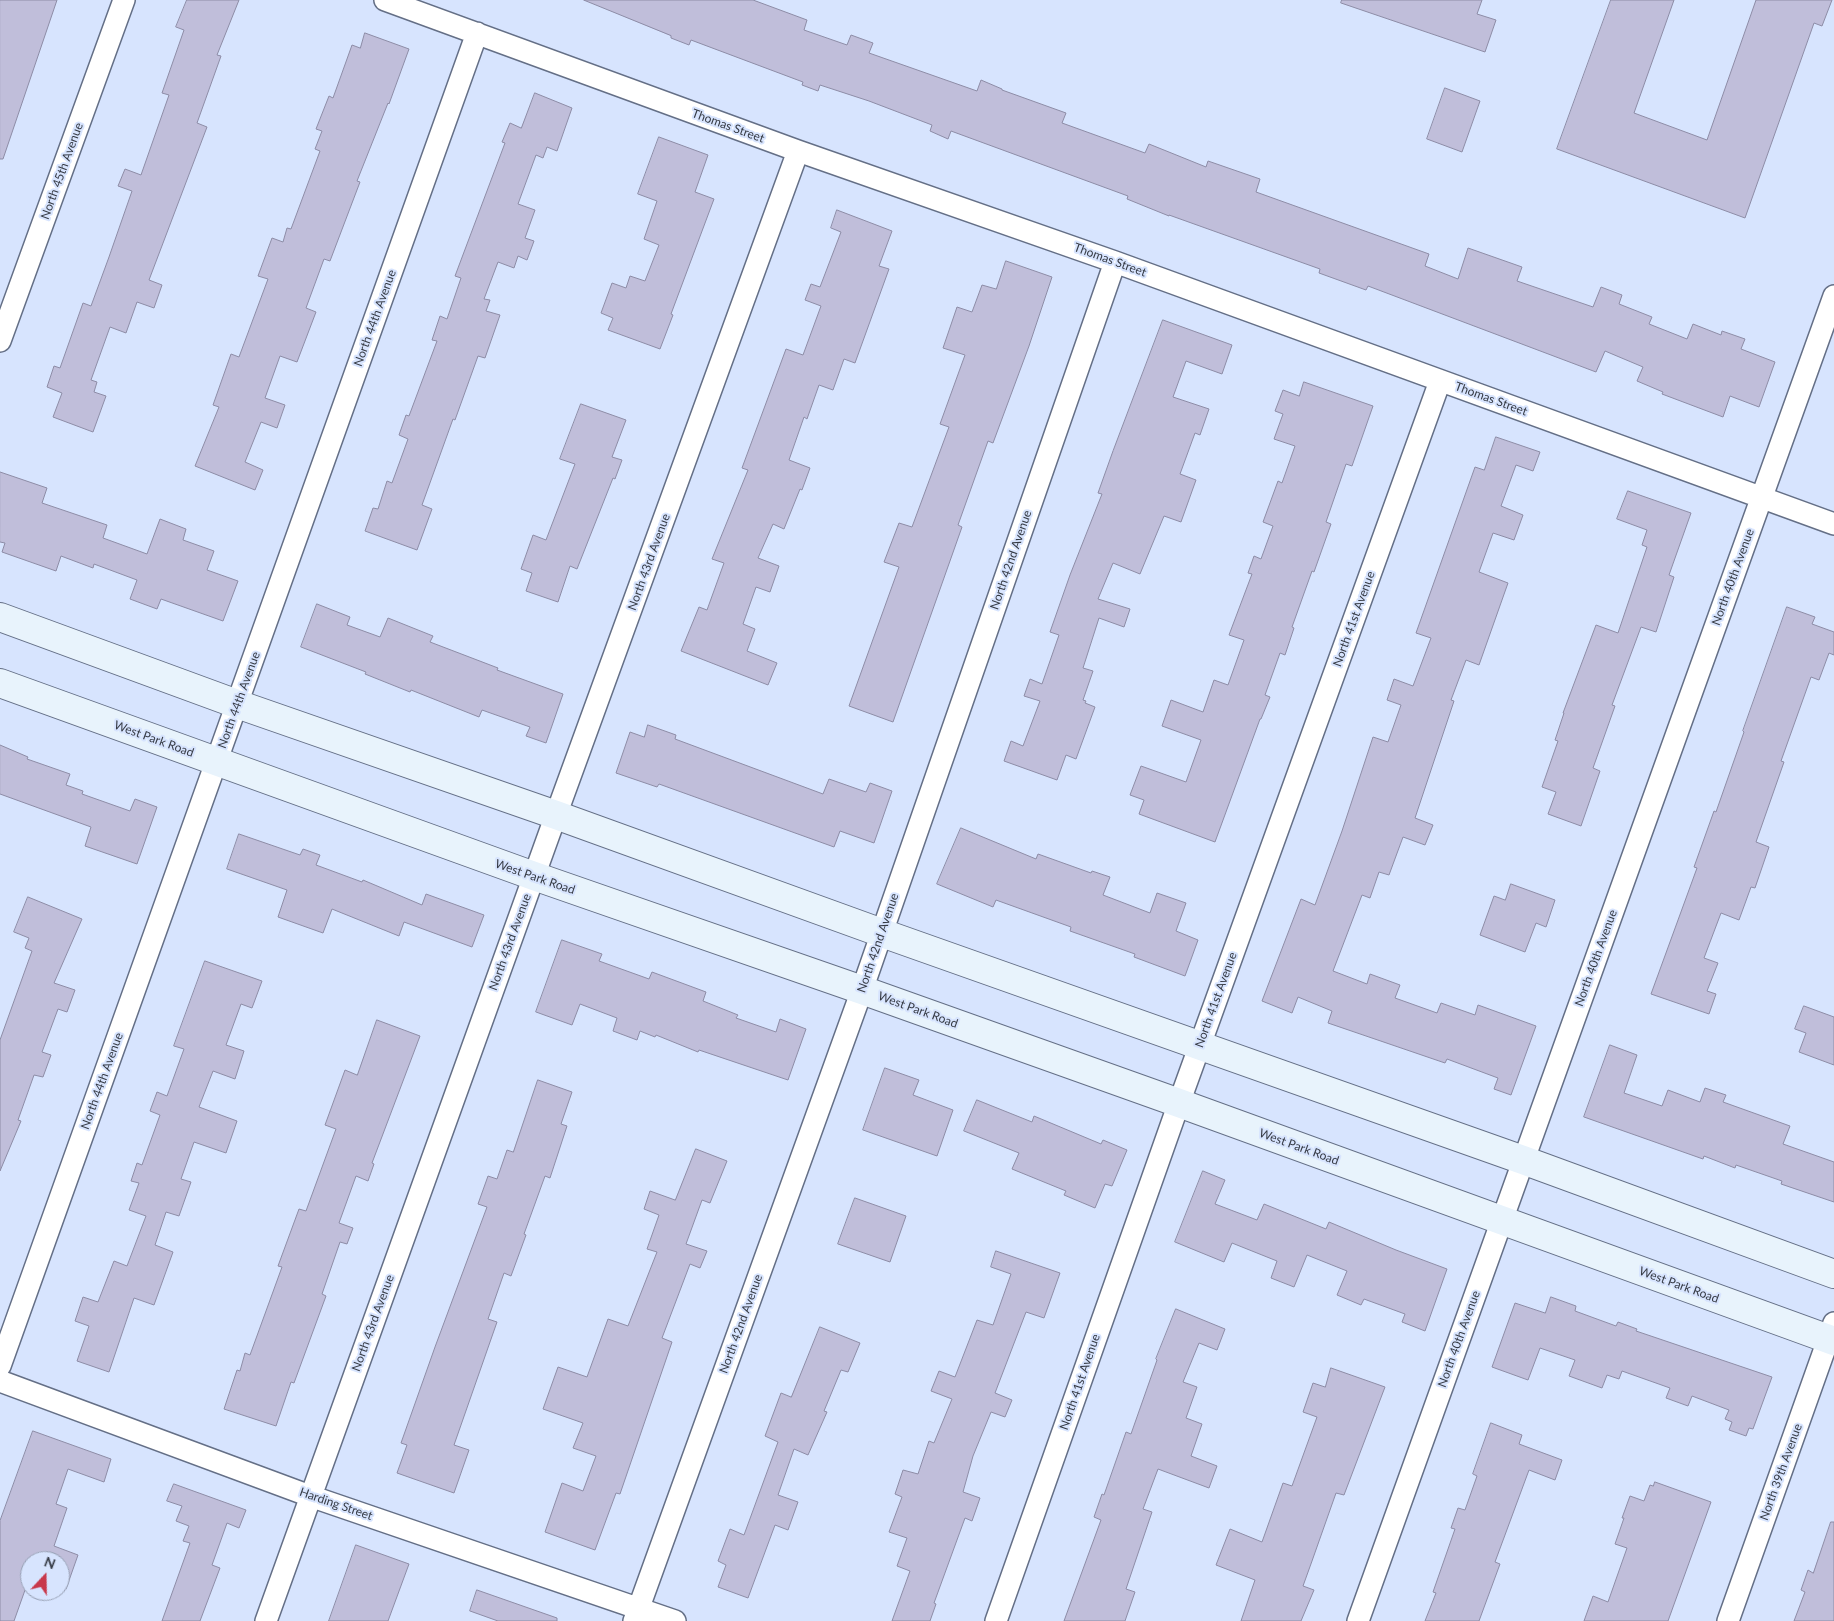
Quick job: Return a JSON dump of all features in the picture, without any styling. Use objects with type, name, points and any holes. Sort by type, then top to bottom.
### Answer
[{"type":"street","name":"North 45th Avenue","points":[[0,342],[124,0]]},
{"type":"street","name":"Thomas Street","points":[[385,0],[798,152],[1115,262],[1834,524]]},
{"type":"street","name":"North 44th Avenue","points":[[0,1366],[477,34]]},
{"type":"street","name":"North 43rd Avenue","points":[[266,1621],[556,815],[798,152]]},
{"type":"street","name":"North 42nd Avenue","points":[[636,1614],[862,990],[1115,262]]},
{"type":"street","name":"North 40th Avenue","points":[[1358,1621],[1834,296]]},
{"type":"street","name":"North 41st Avenue","points":[[996,1621],[1179,1103],[1440,381]]},
{"type":"street","points":[[0,617],[237,704],[556,815],[882,933],[1524,1160],[1834,1274]]},
{"type":"street","name":"West Park Road","points":[[0,683],[534,876],[1179,1103],[1501,1221],[1832,1335]]},
{"type":"street","name":"North 39th Avenue","points":[[1728,1621],[1832,1335]]},
{"type":"street","name":"Harding Street","points":[[0,1382],[636,1614],[674,1621]]},
{"type":"building","points":[[0,0],[57,0],[3,159],[0,159]]},
{"type":"building","points":[[187,0],[239,0],[217,55],[221,56],[197,123],[207,127],[149,280],[162,285],[154,308],[137,302],[126,333],[110,327],[91,380],[97,382],[94,392],[106,396],[93,432],[53,417],[62,393],[47,387],[54,366],[60,368],[83,303],[91,306],[109,257],[132,191],[118,186],[125,169],[141,175],[169,95],[162,93],[184,30],[176,27]]},
{"type":"building","points":[[584,0],[753,0],[807,20],[804,30],[847,45],[851,35],[873,43],[869,53],[977,91],[981,80],[1002,90],[1066,113],[1062,123],[1145,153],[1149,144],[1206,167],[1208,161],[1260,179],[1256,192],[1429,254],[1425,266],[1458,279],[1468,248],[1522,267],[1517,281],[1593,307],[1601,287],[1622,295],[1619,304],[1652,317],[1649,324],[1687,339],[1693,324],[1721,335],[1722,331],[1745,339],[1741,349],[1775,362],[1759,407],[1730,396],[1723,417],[1662,394],[1663,392],[1637,381],[1643,367],[1605,351],[1596,372],[1368,286],[1366,290],[1319,273],[1320,269],[1169,216],[1127,199],[1128,196],[951,131],[948,139],[930,131],[932,125],[869,101],[820,85],[818,91],[802,85],[803,82],[691,40],[689,45]]},
{"type":"building","points":[[1342,0],[1482,0],[1477,14],[1496,20],[1485,52],[1341,3]]},
{"type":"building","points":[[1611,0],[1674,0],[1634,113],[1707,140],[1756,0],[1832,0],[1822,26],[1814,23],[1745,218],[1557,149]]},
{"type":"building","points":[[365,33],[409,49],[389,104],[357,181],[360,182],[330,261],[324,259],[306,308],[316,312],[297,362],[280,356],[265,398],[285,405],[277,428],[261,422],[245,462],[263,470],[255,490],[195,466],[219,407],[213,405],[231,354],[239,357],[268,279],[258,276],[272,238],[283,242],[287,228],[291,229],[320,151],[315,149],[322,131],[316,129],[329,96],[333,98],[352,45],[360,48]]},
{"type":"building","points":[[1445,88],[1480,101],[1462,152],[1427,139]]},
{"type":"building","points":[[535,93],[572,108],[557,151],[547,147],[543,158],[536,155],[518,204],[535,210],[525,238],[534,241],[527,260],[518,256],[514,268],[498,262],[484,299],[490,300],[486,311],[500,315],[485,358],[478,356],[422,505],[432,509],[417,550],[365,531],[373,508],[378,509],[387,481],[392,483],[408,439],[399,435],[406,415],[409,416],[437,341],[432,340],[440,316],[447,319],[461,278],[455,276],[505,143],[502,142],[510,123],[521,128]]},
{"type":"building","points":[[659,137],[708,155],[695,192],[714,199],[671,314],[673,315],[660,349],[608,330],[613,318],[601,313],[612,283],[626,288],[630,276],[645,281],[659,245],[644,239],[657,201],[638,194]]},
{"type":"building","points":[[837,210],[892,231],[879,266],[889,269],[855,363],[844,359],[833,390],[819,385],[807,419],[804,417],[789,460],[810,468],[784,529],[773,524],[758,558],[779,566],[770,592],[756,587],[743,624],[755,629],[747,651],[777,663],[768,685],[681,651],[699,607],[707,610],[724,563],[712,559],[748,470],[742,468],[786,349],[803,355],[821,306],[805,300],[811,284],[820,287],[841,232],[831,228]]},
{"type":"building","points":[[1006,261],[1052,277],[993,443],[988,441],[958,525],[962,527],[893,722],[849,706],[899,567],[884,562],[899,523],[912,527],[949,427],[940,424],[965,355],[943,348],[957,307],[972,312],[982,285],[996,289]]},
{"type":"building","points":[[1163,320],[1232,345],[1222,374],[1186,361],[1173,397],[1209,409],[1200,435],[1195,433],[1180,474],[1196,480],[1181,522],[1164,516],[1140,574],[1113,563],[1098,599],[1130,609],[1124,627],[1099,618],[1083,668],[1093,671],[1083,700],[1086,701],[1085,703],[1095,707],[1076,759],[1066,755],[1057,780],[1004,761],[1011,741],[1023,746],[1040,701],[1024,696],[1030,679],[1042,684],[1059,635],[1050,632],[1102,494],[1098,493],[1113,451]]},
{"type":"building","points":[[1304,382],[1373,406],[1352,466],[1346,464],[1326,522],[1331,524],[1292,627],[1294,628],[1285,655],[1280,653],[1265,695],[1270,697],[1260,719],[1215,842],[1139,814],[1144,800],[1130,795],[1141,766],[1186,782],[1201,740],[1162,726],[1171,700],[1203,712],[1214,680],[1228,685],[1244,640],[1229,635],[1252,574],[1248,573],[1254,556],[1261,559],[1273,526],[1263,522],[1278,481],[1282,483],[1295,446],[1274,439],[1283,414],[1275,411],[1283,390],[1299,396]]},
{"type":"building","points":[[581,404],[626,420],[612,457],[622,460],[577,569],[570,566],[558,602],[526,591],[532,573],[521,569],[533,535],[546,540],[575,464],[560,459]]},
{"type":"building","points":[[1496,437],[1540,452],[1533,471],[1516,465],[1501,506],[1523,515],[1514,540],[1493,533],[1479,572],[1508,583],[1479,665],[1466,660],[1451,700],[1454,701],[1415,818],[1433,825],[1425,845],[1403,837],[1389,875],[1379,872],[1370,898],[1362,895],[1333,971],[1367,984],[1370,974],[1400,985],[1395,998],[1437,1013],[1441,1003],[1475,1015],[1478,1005],[1536,1026],[1511,1095],[1494,1089],[1498,1078],[1447,1059],[1445,1063],[1328,1023],[1332,1011],[1298,997],[1292,1013],[1262,1001],[1301,899],[1315,905],[1373,737],[1388,742],[1401,705],[1387,700],[1394,679],[1413,686],[1431,638],[1416,633],[1475,467],[1484,470]]},
{"type":"building","points":[[0,472],[47,488],[42,503],[107,525],[103,538],[147,554],[160,519],[186,529],[183,540],[214,551],[207,570],[238,581],[223,621],[161,599],[157,609],[130,599],[137,580],[94,564],[93,568],[61,556],[56,571],[2,552],[5,543],[0,542]]},
{"type":"building","points":[[1628,491],[1691,513],[1669,575],[1674,577],[1656,632],[1641,627],[1612,705],[1615,706],[1593,768],[1600,771],[1581,826],[1548,814],[1556,792],[1542,787],[1558,741],[1555,740],[1563,713],[1596,625],[1618,633],[1647,547],[1642,545],[1647,530],[1617,519]]},
{"type":"building","points":[[317,604],[350,617],[347,625],[380,637],[388,618],[433,636],[430,642],[498,668],[497,670],[563,694],[546,743],[526,736],[530,727],[482,710],[479,717],[411,690],[410,692],[365,674],[366,672],[301,647]]},
{"type":"building","points":[[1787,607],[1815,617],[1812,624],[1834,632],[1834,655],[1829,653],[1819,680],[1811,677],[1781,761],[1784,762],[1756,842],[1769,847],[1755,888],[1751,887],[1739,920],[1721,913],[1704,958],[1718,963],[1707,991],[1716,994],[1709,1014],[1651,994],[1697,868],[1694,867],[1714,811],[1716,812]]},
{"type":"building","points":[[648,725],[676,735],[675,739],[823,794],[829,779],[866,792],[870,783],[892,791],[874,843],[840,831],[834,847],[659,784],[657,787],[616,773],[630,732],[644,737]]},
{"type":"building","points":[[0,745],[28,757],[27,759],[70,774],[66,785],[83,791],[82,794],[130,811],[135,799],[157,807],[137,864],[85,846],[91,827],[0,794]]},
{"type":"building","points":[[961,828],[1036,859],[1038,854],[1091,873],[1092,871],[1110,877],[1103,895],[1150,913],[1157,893],[1186,903],[1176,931],[1198,940],[1185,976],[1134,957],[1135,954],[1070,931],[1071,927],[996,900],[993,907],[937,884]]},
{"type":"building","points":[[239,834],[300,855],[303,849],[320,855],[316,865],[362,882],[363,880],[422,905],[426,894],[484,915],[472,947],[404,922],[399,936],[332,909],[323,933],[278,917],[287,890],[227,869]]},
{"type":"building","points":[[1511,884],[1555,900],[1546,927],[1536,923],[1525,952],[1480,935],[1494,896],[1505,900]]},
{"type":"building","points":[[28,897],[82,919],[54,983],[75,990],[67,1012],[58,1009],[42,1052],[51,1055],[43,1077],[34,1075],[18,1120],[21,1121],[0,1171],[0,1040],[32,951],[25,948],[29,938],[14,932]]},
{"type":"building","points":[[562,940],[602,954],[599,961],[649,979],[652,972],[706,992],[703,1001],[738,1015],[736,1018],[776,1032],[780,1019],[806,1029],[788,1080],[699,1050],[698,1052],[656,1035],[655,1037],[640,1031],[637,1040],[613,1031],[617,1018],[580,1004],[572,1025],[536,1012]]},
{"type":"building","points":[[205,961],[262,981],[252,1008],[241,1004],[226,1045],[244,1051],[235,1079],[213,1071],[199,1107],[237,1121],[226,1153],[194,1142],[181,1179],[191,1182],[179,1216],[166,1212],[155,1245],[173,1252],[154,1305],[134,1298],[109,1372],[77,1361],[89,1326],[75,1321],[83,1297],[98,1302],[114,1261],[127,1266],[146,1216],[129,1210],[139,1183],[131,1181],[137,1163],[142,1165],[160,1115],[150,1111],[157,1092],[167,1096],[184,1049],[174,1046]]},
{"type":"building","points":[[1804,1006],[1834,1017],[1834,1065],[1799,1052],[1806,1033],[1795,1029]]},
{"type":"building","points":[[377,1020],[420,1036],[372,1163],[374,1164],[368,1181],[356,1176],[339,1223],[353,1228],[347,1244],[340,1242],[322,1294],[326,1296],[294,1383],[291,1382],[276,1426],[224,1409],[237,1370],[240,1371],[245,1353],[250,1355],[282,1267],[278,1266],[299,1209],[306,1211],[336,1129],[325,1125],[345,1070],[357,1075]]},
{"type":"building","points":[[1610,1045],[1637,1055],[1624,1093],[1662,1106],[1668,1090],[1700,1102],[1705,1088],[1726,1095],[1723,1102],[1790,1126],[1783,1144],[1834,1162],[1834,1202],[1781,1184],[1782,1181],[1736,1165],[1735,1168],[1704,1156],[1703,1159],[1584,1117]]},
{"type":"building","points":[[885,1068],[919,1080],[913,1095],[953,1110],[937,1156],[863,1130]]},
{"type":"building","points":[[538,1080],[572,1092],[561,1124],[567,1126],[550,1178],[545,1176],[511,1276],[504,1273],[488,1319],[497,1322],[454,1445],[469,1450],[454,1493],[397,1473],[407,1445],[401,1443],[487,1207],[478,1204],[488,1176],[497,1179],[507,1150],[513,1152]]},
{"type":"building","points":[[977,1100],[1032,1122],[1034,1116],[1101,1144],[1103,1140],[1127,1150],[1112,1186],[1105,1184],[1095,1208],[1064,1195],[1066,1191],[1012,1169],[1019,1153],[964,1131]]},
{"type":"building","points":[[696,1149],[727,1161],[710,1203],[702,1200],[686,1244],[707,1251],[700,1268],[690,1264],[662,1338],[672,1342],[620,1494],[616,1493],[595,1550],[545,1532],[562,1483],[583,1491],[596,1456],[573,1448],[583,1423],[543,1409],[558,1367],[587,1377],[608,1319],[628,1326],[657,1252],[647,1249],[659,1215],[644,1209],[650,1191],[675,1200]]},
{"type":"building","points":[[1203,1171],[1225,1180],[1215,1204],[1257,1220],[1264,1204],[1326,1229],[1329,1222],[1447,1269],[1425,1331],[1402,1322],[1405,1314],[1364,1299],[1361,1305],[1337,1295],[1347,1271],[1307,1255],[1294,1287],[1271,1278],[1277,1261],[1232,1243],[1224,1262],[1175,1242]]},
{"type":"building","points":[[855,1198],[906,1216],[890,1262],[838,1244]]},
{"type":"building","points":[[996,1251],[1060,1273],[1044,1318],[1026,1312],[995,1393],[1012,1400],[1005,1417],[991,1412],[973,1456],[963,1492],[980,1498],[972,1521],[965,1518],[934,1603],[936,1604],[930,1621],[892,1621],[910,1571],[897,1566],[907,1538],[889,1532],[902,1497],[895,1494],[903,1470],[918,1474],[929,1441],[934,1443],[952,1399],[931,1391],[939,1371],[955,1377],[977,1320],[993,1325],[1011,1274],[991,1267]]},
{"type":"building","points":[[1551,1297],[1576,1306],[1575,1311],[1616,1326],[1618,1322],[1637,1329],[1636,1331],[1772,1377],[1753,1429],[1749,1428],[1746,1436],[1729,1430],[1732,1422],[1725,1419],[1729,1410],[1692,1396],[1688,1406],[1666,1398],[1670,1388],[1622,1371],[1619,1379],[1607,1375],[1602,1388],[1569,1376],[1575,1360],[1540,1348],[1528,1380],[1492,1367],[1515,1303],[1545,1313]]},
{"type":"building","points":[[1176,1309],[1225,1329],[1217,1350],[1199,1343],[1183,1382],[1197,1387],[1186,1418],[1202,1424],[1191,1456],[1217,1466],[1209,1488],[1158,1469],[1143,1509],[1152,1512],[1126,1589],[1135,1592],[1125,1621],[1064,1621],[1101,1520],[1094,1517],[1102,1494],[1104,1495],[1126,1432],[1131,1434],[1156,1359]]},
{"type":"building","points":[[820,1327],[860,1343],[848,1372],[841,1370],[824,1411],[827,1412],[808,1455],[794,1449],[778,1495],[798,1502],[788,1530],[775,1525],[748,1598],[718,1587],[726,1565],[718,1561],[730,1529],[744,1535],[778,1442],[765,1436],[781,1393],[791,1397]]},
{"type":"building","points":[[1331,1368],[1385,1387],[1344,1495],[1336,1493],[1303,1586],[1314,1590],[1301,1621],[1241,1621],[1255,1580],[1216,1565],[1230,1529],[1262,1542],[1283,1483],[1292,1486],[1317,1417],[1303,1412],[1313,1383],[1325,1387]]},
{"type":"building","points":[[1491,1423],[1522,1435],[1519,1444],[1562,1460],[1555,1480],[1529,1470],[1495,1562],[1500,1564],[1479,1621],[1425,1621],[1436,1593],[1433,1592],[1455,1529],[1451,1528],[1458,1508],[1465,1510],[1477,1476],[1473,1474]]},
{"type":"building","points":[[33,1431],[111,1459],[104,1482],[68,1469],[56,1504],[67,1508],[54,1546],[67,1551],[20,1551],[21,1601],[14,1621],[0,1621],[0,1521]]},
{"type":"building","points":[[1655,1482],[1711,1502],[1668,1621],[1584,1621],[1593,1596],[1608,1602],[1627,1548],[1615,1544],[1630,1496],[1644,1501],[1650,1485],[1653,1486]]},
{"type":"building","points":[[174,1484],[246,1510],[239,1528],[227,1523],[212,1565],[220,1568],[200,1621],[162,1621],[190,1543],[183,1541],[189,1526],[176,1521],[182,1506],[167,1501]]},
{"type":"building","points":[[1831,1522],[1834,1522],[1834,1621],[1794,1621],[1805,1592],[1801,1590],[1808,1570],[1813,1573]]},
{"type":"building","points":[[356,1545],[409,1564],[388,1621],[329,1621]]},
{"type":"building","points":[[70,1552],[78,1555],[70,1578]]},
{"type":"building","points":[[477,1590],[557,1618],[557,1621],[498,1621],[470,1611]]}]
